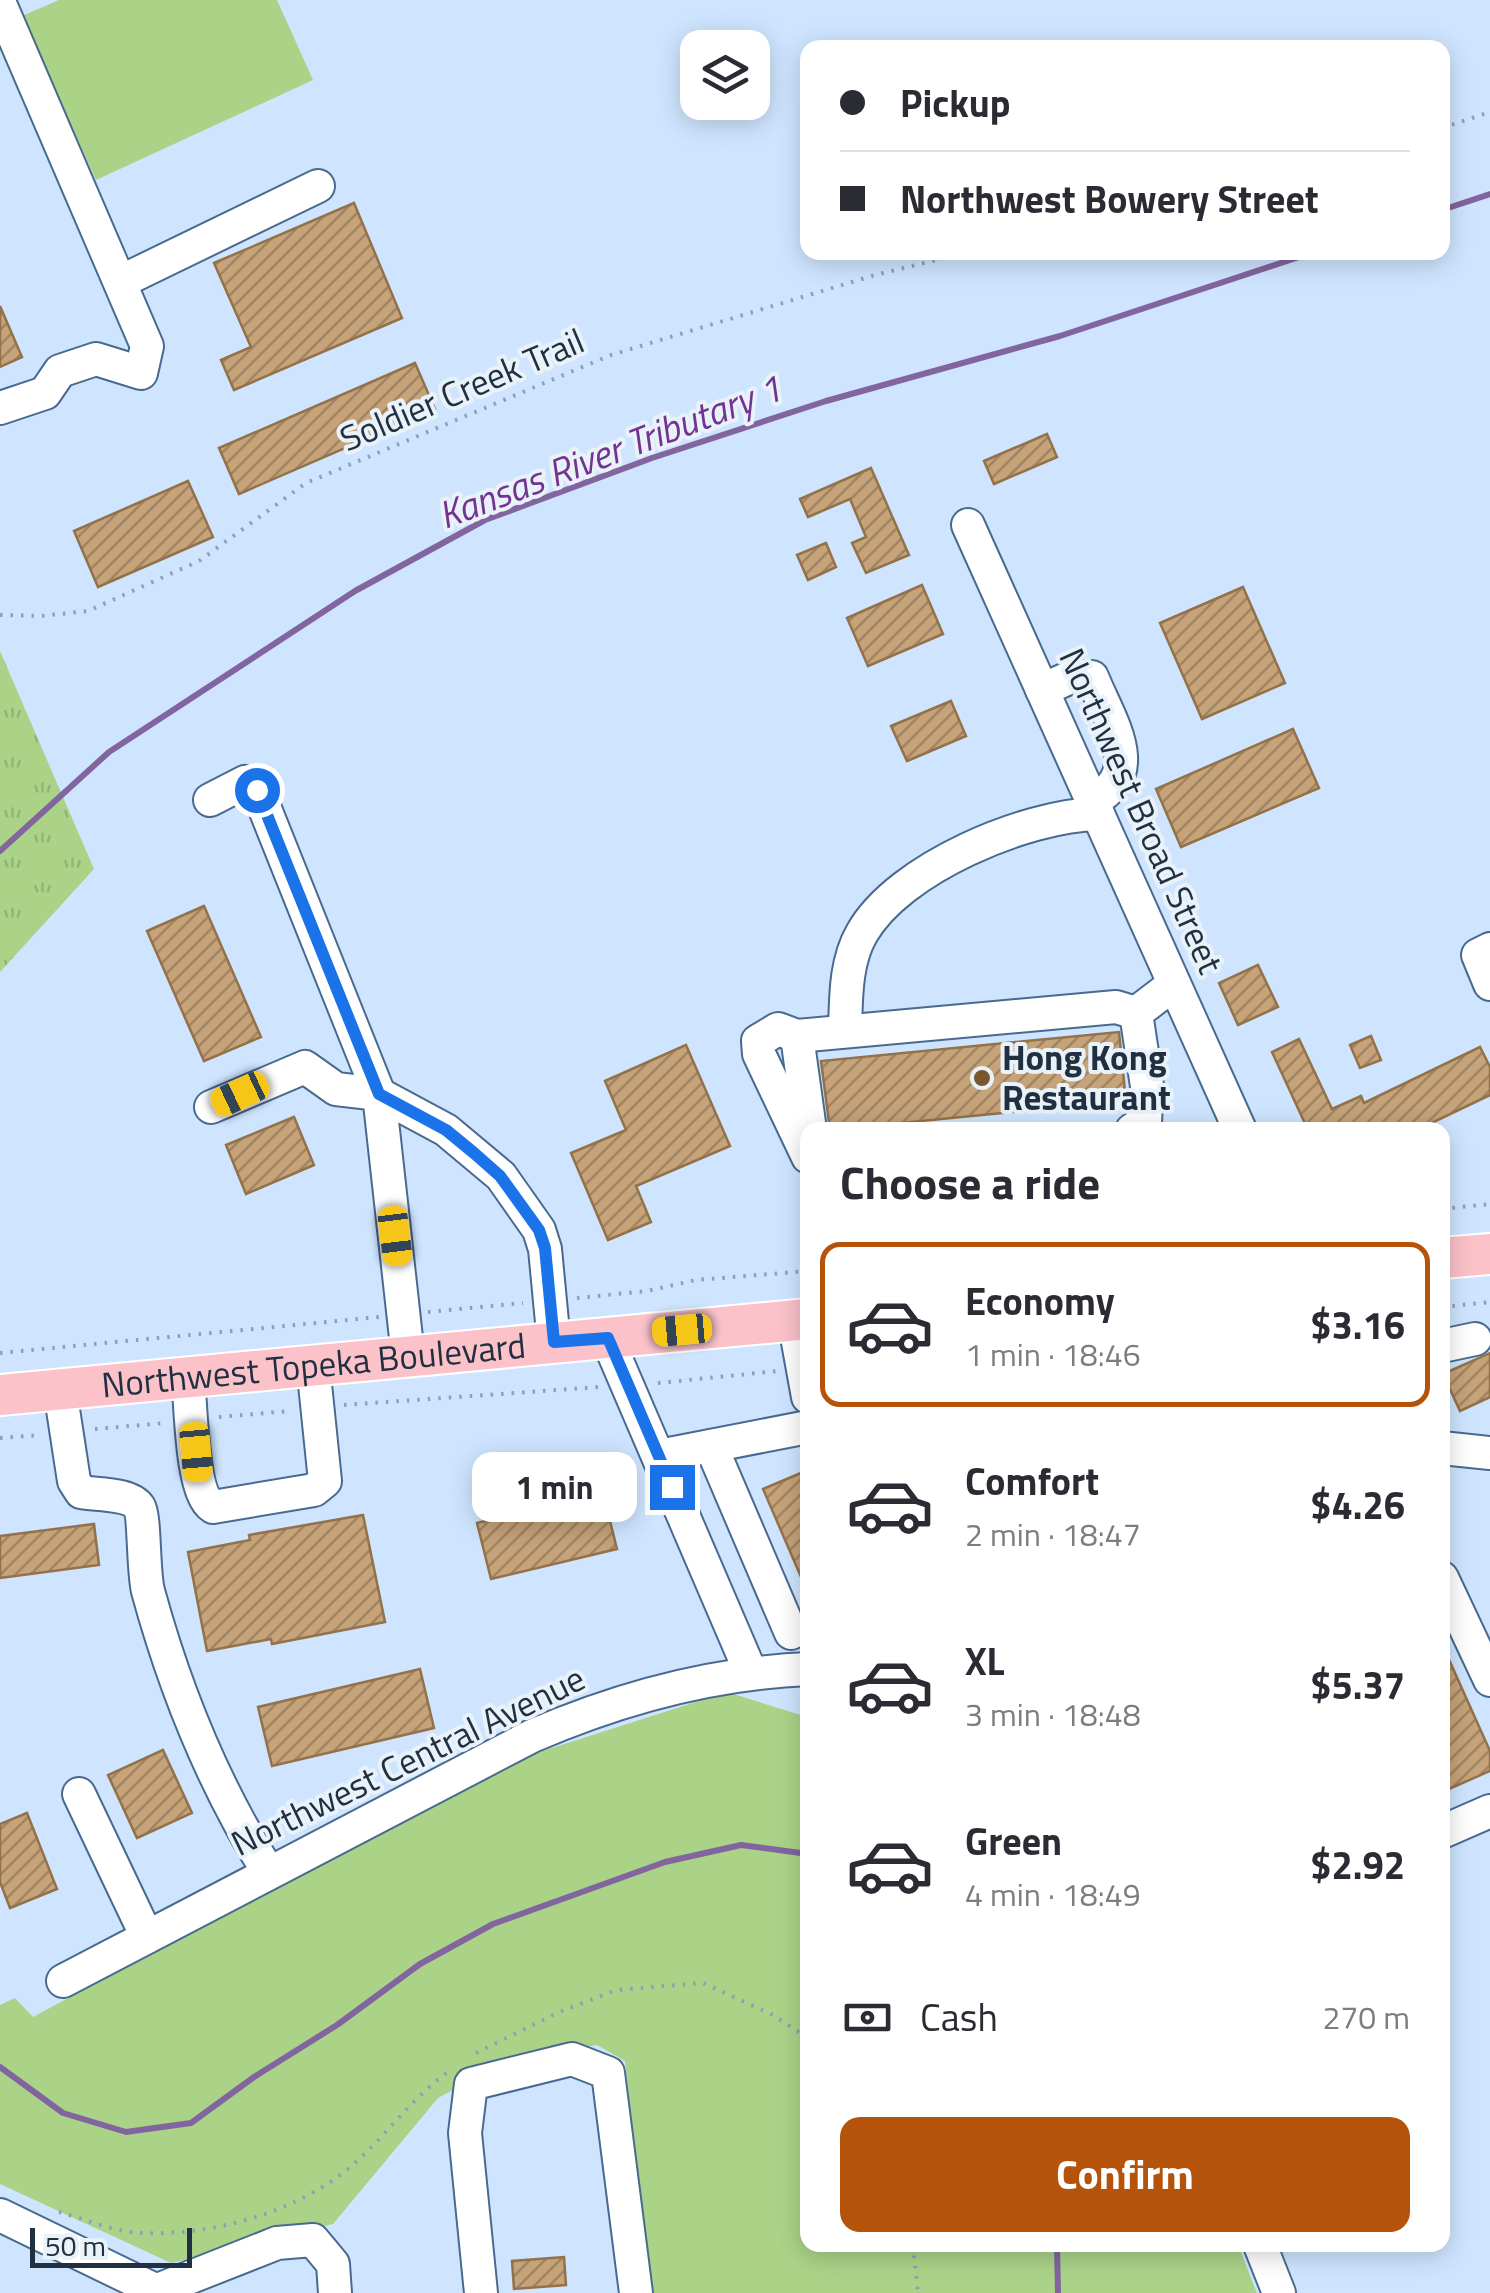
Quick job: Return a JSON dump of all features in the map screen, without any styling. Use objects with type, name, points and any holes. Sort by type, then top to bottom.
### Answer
[{"type":"main road","points":[[1450,1257],[1490,1254]]},
{"type":"main road","name":"Northwest Topeka Boulevard","points":[[0,1395],[800,1319]]},
{"type":"street","points":[[0,4],[147,346],[142,373],[96,359],[60,371],[45,393],[0,408]]},
{"type":"street","points":[[120,282],[318,186]]},
{"type":"street","name":"Northwest Broad Street","points":[[968,526],[1236,1122]]},
{"type":"street","points":[[844,1032],[852,956],[868,924],[893,898],[921,876],[984,844],[1095,807],[1122,773],[1122,751],[1092,677],[1070,677],[1042,690]]},
{"type":"street","points":[[210,800],[245,782],[257,790],[379,1094],[408,1356]]},
{"type":"street","points":[[1490,949],[1478,955],[1490,984]]},
{"type":"street","points":[[1136,1013],[1174,984]]},
{"type":"street","points":[[800,1141],[759,1054],[758,1041],[778,1029],[798,1036],[1116,1007],[1136,1013]]},
{"type":"street","points":[[1136,1013],[1148,1086],[1142,1122]]},
{"type":"street","points":[[798,1036],[809,1122]]},
{"type":"street","points":[[211,1107],[298,1067],[312,1069],[336,1090],[379,1094],[446,1130],[500,1176],[527,1209],[545,1248],[554,1342]]},
{"type":"street","points":[[608,1338],[744,1656],[800,1630],[711,1446]]},
{"type":"street","points":[[188,1377],[198,1484],[212,1508],[314,1490],[325,1481],[313,1365]]},
{"type":"street","points":[[60,1390],[74,1482],[81,1492],[132,1500],[139,1506],[143,1516],[142,1558],[147,1588],[189,1712],[220,1789],[269,1873]]},
{"type":"street","points":[[660,1456],[800,1429]]},
{"type":"street","points":[[1450,1449],[1490,1453]]},
{"type":"street","points":[[1452,1626],[1490,1680]]},
{"type":"street","name":"Northwest Central Avenue","points":[[63,1981],[532,1736],[582,1714],[744,1656],[800,1666]]},
{"type":"street","points":[[80,1794],[147,1937]]},
{"type":"street","points":[[1450,1828],[1490,1811]]},
{"type":"street","points":[[481,2293],[465,2133],[472,2084],[572,2059],[608,2073],[636,2293]]},
{"type":"street","points":[[0,2215],[160,2292],[278,2244],[313,2240],[333,2264],[335,2293]]},
{"type":"street","points":[[1263,2252],[1280,2293]]},
{"type":"path","points":[[1450,125],[1490,112]]},
{"type":"path","name":"Soldier Creek Trail","points":[[0,616],[88,610],[199,561],[306,482],[611,355],[937,260]]},
{"type":"path","points":[[1450,1208],[1490,1204]]},
{"type":"path","points":[[1450,1306],[1490,1302]]},
{"type":"path","points":[[0,1438],[428,1397],[628,1386],[800,1383]]},
{"type":"path","points":[[468,2057],[556,2013],[616,1990],[703,1984],[773,2015],[800,2033]]},
{"type":"path","points":[[52,2210],[139,2234],[222,2226],[293,2205],[350,2168],[419,2093],[456,2066]]},
{"type":"path","points":[[914,2252],[918,2293]]},
{"type":"green space","points":[[59,0],[277,0],[313,80],[96,180],[22,16]]},
{"type":"green space","points":[[0,651],[94,869],[0,972]]},
{"type":"green space","points":[[727,1692],[800,1715],[800,2252],[1241,2252],[1257,2293],[651,2293],[625,2061],[597,2045],[505,2062],[438,2098],[333,2224],[171,2263],[0,2184],[0,2005],[15,1998],[33,2017],[499,1765]]},
{"type":"building","points":[[354,203],[402,318],[234,390],[221,360],[251,347],[214,263]]},
{"type":"building","points":[[0,306],[22,357],[0,367]]},
{"type":"building","points":[[415,363],[435,409],[239,494],[219,448]]},
{"type":"building","points":[[1047,434],[1057,457],[994,484],[984,461]]},
{"type":"building","points":[[871,468],[909,555],[866,573],[852,543],[866,537],[850,499],[808,517],[800,499]]},
{"type":"building","points":[[188,481],[213,537],[98,587],[74,531]]},
{"type":"building","points":[[826,543],[836,567],[808,580],[797,555]]},
{"type":"building","points":[[922,585],[943,634],[868,666],[847,618]]},
{"type":"building","points":[[1243,587],[1285,683],[1202,719],[1160,623]]},
{"type":"building","points":[[951,701],[966,736],[907,761],[891,726]]},
{"type":"building","points":[[1293,729],[1319,788],[1181,847],[1156,789]]},
{"type":"building","points":[[204,906],[261,1037],[204,1061],[147,931]]},
{"type":"building","points":[[1258,965],[1278,1007],[1238,1025],[1219,983]]},
{"type":"building","points":[[1119,1032],[1126,1101],[912,1122],[829,1122],[821,1061]]},
{"type":"building","points":[[1371,1036],[1381,1060],[1360,1068],[1350,1045]]},
{"type":"building","points":[[1299,1039],[1332,1109],[1361,1096],[1364,1103],[1480,1047],[1490,1067],[1490,1095],[1434,1122],[1304,1122],[1272,1052]]},
{"type":"building","points":[[686,1045],[730,1146],[636,1186],[651,1222],[608,1240],[571,1153],[626,1130],[605,1081]]},
{"type":"building","points":[[294,1117],[314,1165],[246,1194],[226,1145]]},
{"type":"building","points":[[1490,1353],[1490,1397],[1460,1411],[1450,1389],[1450,1371]]},
{"type":"building","points":[[800,1473],[800,1575],[763,1489]]},
{"type":"building","points":[[603,1493],[617,1549],[491,1579],[477,1523]]},
{"type":"building","points":[[363,1515],[385,1622],[272,1644],[271,1639],[207,1651],[188,1552],[250,1540],[249,1535]]},
{"type":"building","points":[[94,1524],[99,1565],[0,1578],[0,1536]]},
{"type":"building","points":[[1450,1662],[1490,1751],[1490,1771],[1450,1788]]},
{"type":"building","points":[[420,1669],[434,1728],[272,1766],[258,1707]]},
{"type":"building","points":[[163,1750],[192,1813],[137,1838],[108,1775]]},
{"type":"building","points":[[27,1813],[57,1889],[10,1908],[0,1882],[0,1824]]},
{"type":"building","points":[[564,2257],[566,2285],[514,2289],[512,2261]]},
{"type":"waterway","name":"Kansas River Tributary 1","points":[[1450,207],[1490,194]]},
{"type":"waterway","name":"Kansas River Tributary 1","points":[[0,851],[109,752],[355,591],[485,520],[652,458],[826,401],[1060,336],[1290,260]]},
{"type":"waterway","points":[[0,2067],[63,2113],[126,2132],[191,2123],[420,1964],[493,1924],[665,1862],[741,1845],[800,1853]]},
{"type":"waterway","points":[[1057,2252],[1058,2293]]},
{"type":"place","name":"Hong Kong Restaurant","points":[[982,1078]]},
{"type":"route","points":[[257,790],[379,1094],[446,1130],[500,1176],[527,1209],[545,1248],[554,1342],[608,1338],[672,1487]]}]
